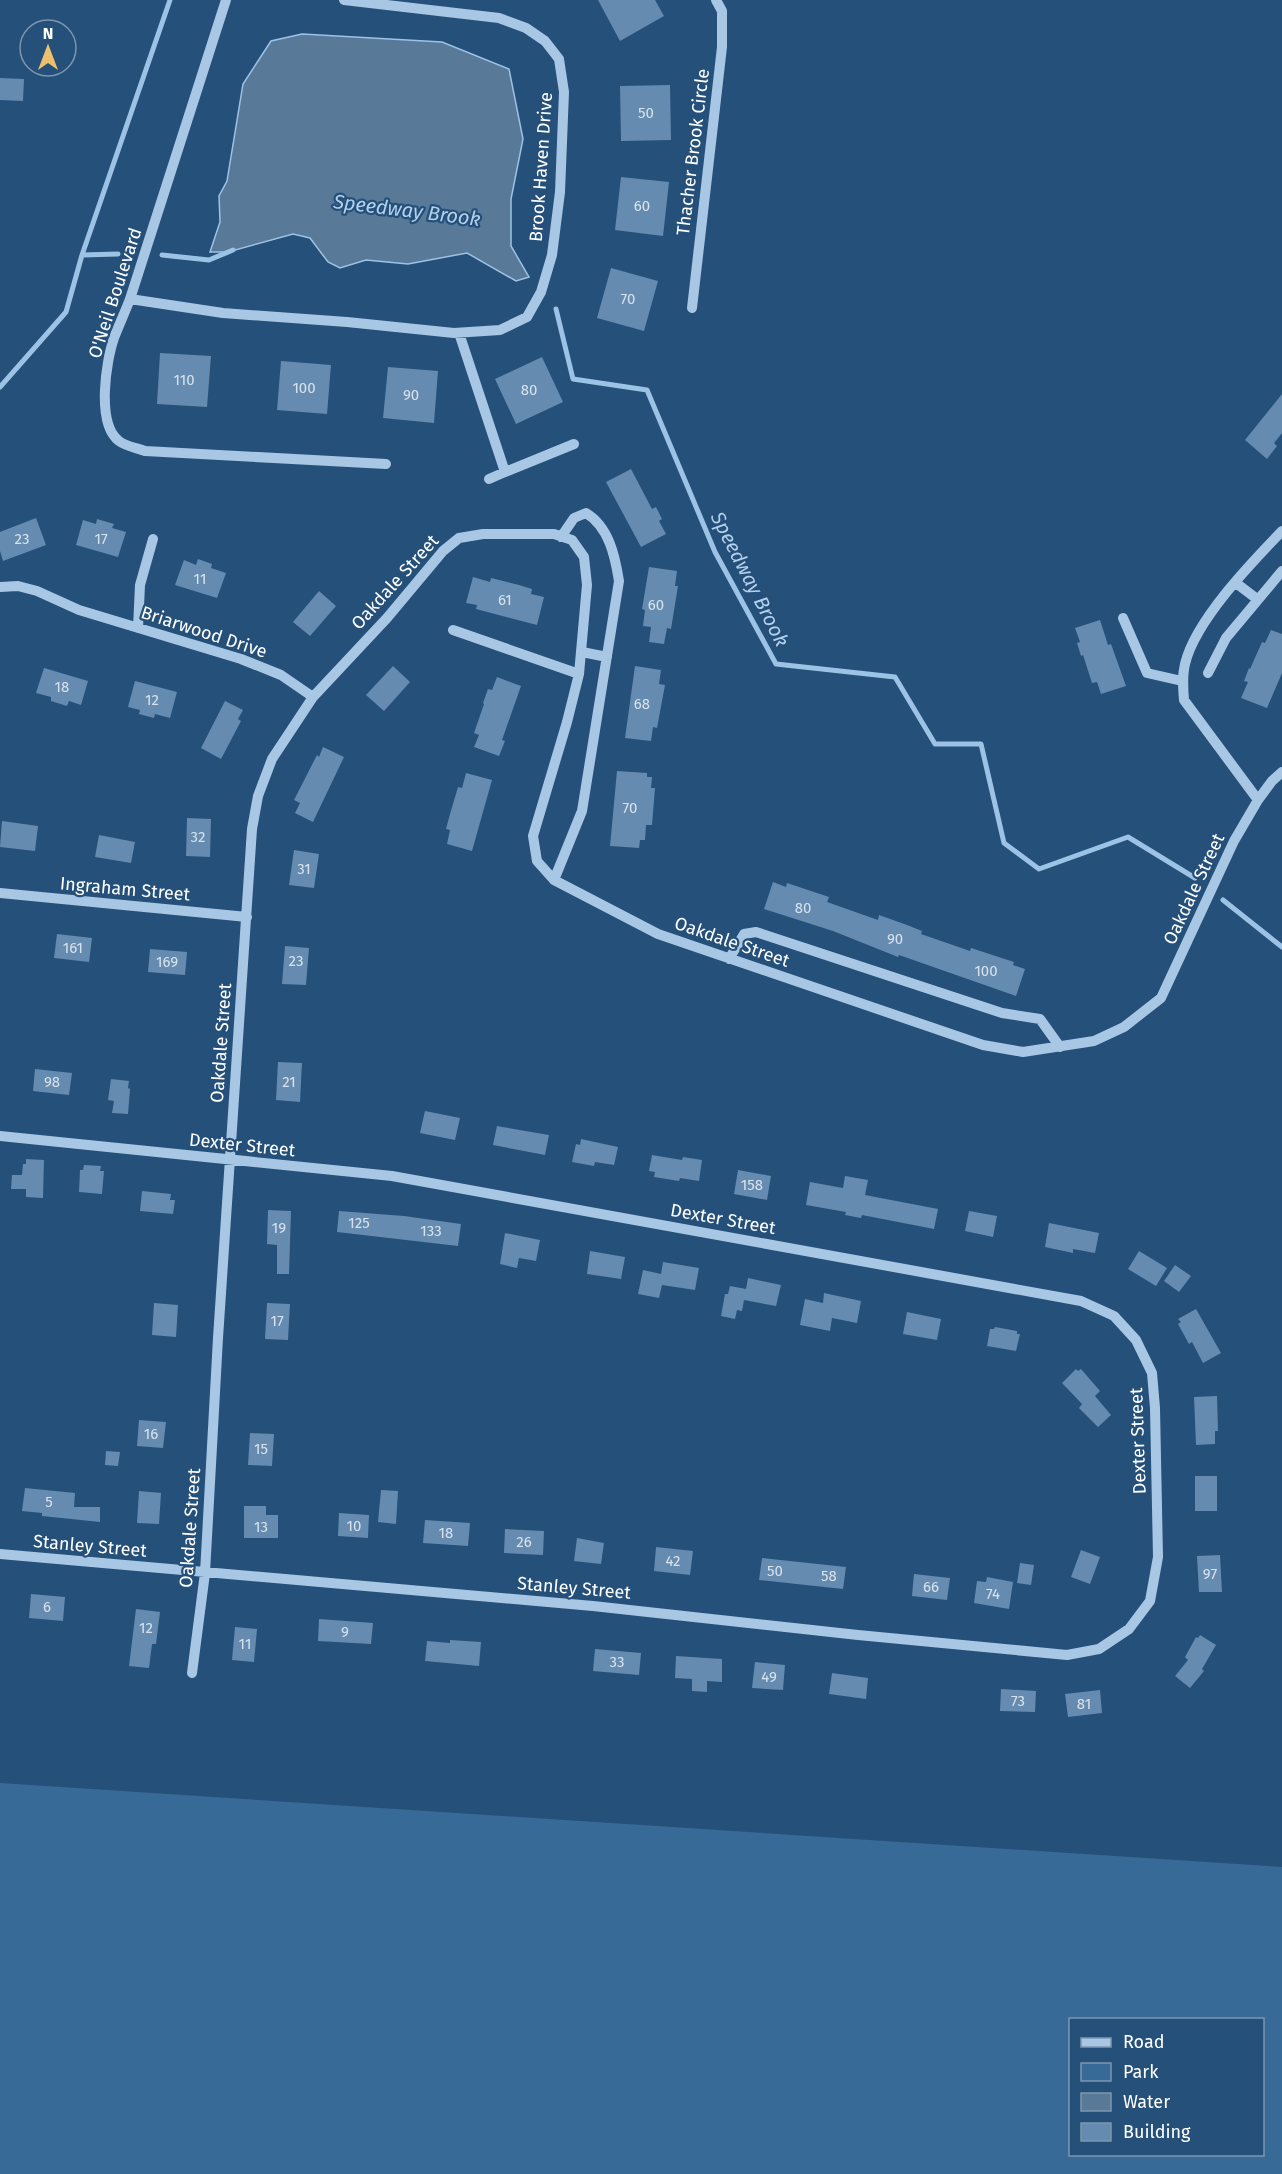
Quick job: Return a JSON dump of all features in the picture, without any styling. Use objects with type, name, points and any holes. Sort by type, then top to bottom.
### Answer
[{"type":"street","name":"O'Neil Boulevard","points":[[226,0],[130,299],[113,340],[107,372],[105,408],[110,431],[119,442],[145,451],[386,464]]},
{"type":"street","name":"Brook Haven Drive","points":[[130,299],[223,313],[459,333],[500,330],[527,317],[542,292],[552,255],[560,192],[564,92],[558,59],[545,41],[526,28],[499,18],[344,0]]},
{"type":"street","name":"Thacher Brook Circle","points":[[692,308],[722,46],[722,11],[716,0]]},
{"type":"street","points":[[459,333],[505,472]]},
{"type":"street","points":[[489,479],[574,444]]},
{"type":"street","points":[[554,880],[582,812],[619,581],[615,553],[597,520],[586,513],[574,518],[561,537]]},
{"type":"street","points":[[1258,800],[1184,700],[1182,681],[1185,663],[1193,642],[1208,617],[1282,531]]},
{"type":"street","name":"Oakdale Street","points":[[192,1673],[205,1573],[229,1160],[252,829],[258,796],[272,759],[313,697],[387,618],[443,550],[459,538],[483,534],[554,534],[572,540],[584,557],[587,585],[579,674],[533,836],[537,861],[554,880],[658,934],[983,1045],[1023,1052],[1094,1041],[1124,1027],[1161,998],[1234,841],[1258,800],[1282,772]]},
{"type":"street","points":[[138,628],[140,585],[153,539]]},
{"type":"street","points":[[1209,673],[1226,638],[1282,571]]},
{"type":"street","points":[[1236,583],[1257,599]]},
{"type":"street","name":"Briarwood Drive","points":[[0,587],[18,586],[37,591],[79,610],[251,663],[280,675],[313,697]]},
{"type":"street","points":[[1123,618],[1147,673],[1182,681]]},
{"type":"street","points":[[453,630],[579,674]]},
{"type":"street","points":[[582,652],[606,657]]},
{"type":"street","name":"Ingraham Street","points":[[0,893],[247,917]]},
{"type":"street","points":[[729,959],[744,934],[756,932],[1002,1013],[1041,1019],[1060,1047]]},
{"type":"street","name":"Dexter Street","points":[[0,1136],[415,1180],[1081,1301],[1114,1316],[1136,1340],[1152,1373],[1155,1408],[1158,1557],[1150,1601],[1135,1622]]},
{"type":"street","name":"Stanley Street","points":[[0,1554],[593,1606],[814,1631],[1067,1655],[1099,1649],[1129,1629],[1135,1622]]},
{"type":"green space","points":[[0,1783],[1282,1867],[1282,2174],[0,2174]]},
{"type":"water","points":[[302,34],[442,42],[509,69],[523,139],[511,199],[511,246],[529,277],[516,281],[467,253],[408,264],[366,260],[340,268],[328,262],[310,238],[293,234],[228,252],[210,252],[220,222],[219,196],[227,181],[243,84],[271,41]]},
{"type":"building","points":[[598,0],[655,0],[664,16],[620,41]]},
{"type":"building","points":[[0,78],[24,79],[23,101],[0,100]]},
{"type":"building","points":[[670,85],[671,140],[621,141],[620,86]]},
{"type":"building","points":[[621,177],[669,182],[663,236],[615,230]]},
{"type":"building","points":[[611,268],[658,281],[644,331],[597,318]]},
{"type":"building","points":[[160,353],[211,356],[207,407],[157,404]]},
{"type":"building","points":[[542,357],[563,402],[516,424],[495,379]]},
{"type":"building","points":[[281,361],[331,365],[327,414],[277,410]]},
{"type":"building","points":[[388,367],[438,371],[434,423],[383,418]]},
{"type":"building","points":[[1282,394],[1282,433],[1274,443],[1277,446],[1267,459],[1245,440]]},
{"type":"building","points":[[631,469],[652,509],[656,507],[662,519],[659,521],[666,534],[641,547],[606,482]]},
{"type":"building","points":[[36,518],[46,545],[3,561],[0,551],[0,532]]},
{"type":"building","points":[[97,519],[114,524],[112,528],[126,532],[118,557],[76,545],[83,520],[96,524]]},
{"type":"building","points":[[198,559],[212,564],[211,568],[226,573],[217,598],[175,585],[184,560],[196,565]]},
{"type":"building","points":[[649,567],[677,571],[675,586],[678,586],[671,629],[667,628],[664,644],[649,642],[651,627],[643,626],[645,610],[642,609]]},
{"type":"building","points":[[473,577],[490,582],[491,578],[519,585],[532,589],[531,594],[544,597],[537,625],[476,609],[477,605],[466,603]]},
{"type":"building","points":[[319,591],[336,606],[310,636],[293,622]]},
{"type":"building","points":[[1100,620],[1126,686],[1101,694],[1097,682],[1092,683],[1083,655],[1081,656],[1077,643],[1080,642],[1075,628]]},
{"type":"building","points":[[1271,630],[1282,634],[1282,673],[1267,708],[1241,698],[1248,682],[1244,681],[1249,668]]},
{"type":"building","points":[[393,666],[410,682],[384,711],[366,695]]},
{"type":"building","points":[[635,666],[661,670],[659,684],[665,685],[657,728],[653,727],[651,741],[625,738]]},
{"type":"building","points":[[44,668],[88,681],[81,705],[69,701],[67,706],[51,701],[51,697],[36,693]]},
{"type":"building","points":[[497,677],[521,686],[502,740],[505,741],[499,756],[474,747],[479,735],[474,733],[483,703],[488,689],[492,690]]},
{"type":"building","points":[[135,681],[177,692],[170,718],[155,714],[154,718],[139,714],[140,710],[128,707]]},
{"type":"building","points":[[225,701],[243,710],[238,719],[241,721],[221,759],[201,748]]},
{"type":"building","points":[[323,747],[344,757],[313,822],[295,813],[300,803],[294,800]]},
{"type":"building","points":[[617,771],[647,773],[647,777],[652,777],[651,788],[655,788],[652,825],[646,825],[645,840],[640,840],[639,848],[610,846]]},
{"type":"building","points":[[466,773],[492,780],[472,851],[447,844],[450,830],[446,829],[450,814],[458,787],[462,788]]},
{"type":"building","points":[[187,818],[211,819],[210,857],[186,856]]},
{"type":"building","points":[[2,821],[38,826],[35,851],[0,847]]},
{"type":"building","points":[[99,835],[135,842],[131,863],[95,857]]},
{"type":"building","points":[[294,850],[319,854],[314,888],[289,885]]},
{"type":"building","points":[[773,882],[786,887],[787,883],[829,897],[827,902],[878,920],[879,915],[922,931],[921,934],[970,951],[971,948],[1014,962],[1013,965],[1025,969],[1016,996],[764,909]]},
{"type":"building","points":[[57,934],[92,938],[89,962],[54,958]]},
{"type":"building","points":[[285,946],[309,948],[306,985],[282,984]]},
{"type":"building","points":[[150,949],[187,952],[185,975],[148,972]]},
{"type":"building","points":[[278,1062],[302,1063],[300,1102],[276,1100]]},
{"type":"building","points":[[35,1069],[72,1073],[69,1095],[33,1091]]},
{"type":"building","points":[[111,1079],[129,1081],[128,1114],[112,1113],[114,1101],[108,1100]]},
{"type":"building","points":[[425,1111],[460,1118],[455,1140],[420,1133]]},
{"type":"building","points":[[497,1126],[549,1135],[545,1155],[493,1145]]},
{"type":"building","points":[[581,1139],[618,1147],[614,1165],[595,1162],[594,1166],[572,1162],[576,1144],[580,1145]]},
{"type":"building","points":[[652,1155],[682,1160],[683,1157],[702,1160],[699,1181],[654,1177],[655,1172],[649,1171]]},
{"type":"building","points":[[26,1159],[44,1160],[43,1198],[26,1197],[26,1189],[11,1189],[12,1175],[22,1175]]},
{"type":"building","points":[[84,1165],[101,1166],[100,1171],[104,1171],[102,1194],[79,1192],[80,1170],[83,1170]]},
{"type":"building","points":[[738,1170],[771,1176],[767,1200],[734,1194]]},
{"type":"building","points":[[845,1176],[868,1180],[865,1195],[938,1209],[934,1229],[862,1215],[861,1218],[845,1215],[846,1212],[806,1205],[810,1182],[843,1188]]},
{"type":"building","points":[[142,1191],[171,1194],[170,1200],[175,1200],[173,1214],[140,1211]]},
{"type":"building","points":[[268,1210],[291,1211],[289,1274],[277,1274],[277,1245],[267,1244]]},
{"type":"building","points":[[339,1211],[404,1216],[461,1224],[458,1246],[337,1232]]},
{"type":"building","points":[[969,1211],[997,1216],[993,1237],[965,1231]]},
{"type":"building","points":[[1049,1223],[1099,1233],[1095,1253],[1073,1249],[1073,1253],[1045,1247]]},
{"type":"building","points":[[505,1233],[540,1240],[536,1261],[519,1258],[517,1268],[500,1264]]},
{"type":"building","points":[[590,1251],[625,1257],[621,1279],[587,1274]]},
{"type":"building","points":[[1139,1251],[1167,1268],[1156,1286],[1128,1269]]},
{"type":"building","points":[[663,1262],[699,1268],[695,1290],[662,1285],[659,1298],[638,1294],[643,1270],[661,1274]]},
{"type":"building","points":[[1175,1265],[1191,1276],[1179,1292],[1164,1281]]},
{"type":"building","points":[[748,1278],[781,1285],[776,1306],[744,1300]]},
{"type":"building","points":[[730,1286],[746,1289],[742,1311],[737,1310],[735,1319],[721,1316],[725,1294],[728,1294]]},
{"type":"building","points":[[824,1293],[861,1301],[857,1323],[832,1318],[830,1331],[800,1325],[805,1299],[823,1303]]},
{"type":"building","points":[[154,1303],[178,1305],[176,1337],[152,1335]]},
{"type":"building","points":[[267,1303],[290,1304],[288,1340],[265,1339]]},
{"type":"building","points":[[1196,1309],[1221,1353],[1203,1363],[1192,1342],[1189,1344],[1178,1324],[1181,1322],[1178,1319]]},
{"type":"building","points":[[907,1312],[941,1319],[937,1340],[903,1334]]},
{"type":"building","points":[[995,1327],[1017,1331],[1017,1334],[1020,1334],[1016,1351],[987,1346],[990,1329]]},
{"type":"building","points":[[1076,1369],[1078,1371],[1081,1369],[1100,1391],[1095,1396],[1111,1415],[1098,1427],[1079,1408],[1082,1404],[1062,1383]]},
{"type":"building","points":[[1217,1396],[1218,1431],[1215,1431],[1215,1444],[1196,1445],[1194,1397]]},
{"type":"building","points":[[139,1420],[166,1422],[163,1448],[137,1446]]},
{"type":"building","points":[[250,1433],[274,1434],[272,1466],[248,1465]]},
{"type":"building","points":[[106,1451],[120,1452],[118,1466],[105,1465]]},
{"type":"building","points":[[1195,1476],[1217,1476],[1217,1511],[1195,1511]]},
{"type":"building","points":[[25,1488],[75,1493],[74,1507],[100,1507],[100,1522],[42,1516],[42,1513],[22,1511]]},
{"type":"building","points":[[381,1490],[398,1491],[396,1524],[378,1522]]},
{"type":"building","points":[[139,1491],[161,1493],[159,1524],[137,1523]]},
{"type":"building","points":[[244,1506],[266,1506],[266,1515],[278,1515],[278,1538],[244,1538]]},
{"type":"building","points":[[339,1513],[369,1515],[368,1538],[338,1536]]},
{"type":"building","points":[[425,1520],[470,1523],[468,1546],[423,1543]]},
{"type":"building","points":[[505,1529],[544,1531],[543,1555],[504,1553]]},
{"type":"building","points":[[577,1538],[604,1543],[601,1564],[574,1561]]},
{"type":"building","points":[[656,1547],[693,1551],[690,1575],[654,1571]]},
{"type":"building","points":[[1081,1550],[1100,1557],[1090,1584],[1071,1577]]},
{"type":"building","points":[[1220,1555],[1222,1592],[1199,1592],[1197,1556]]},
{"type":"building","points":[[762,1558],[846,1567],[843,1589],[759,1580]]},
{"type":"building","points":[[1020,1563],[1034,1565],[1031,1585],[1017,1583]]},
{"type":"building","points":[[914,1574],[950,1578],[947,1600],[912,1596]]},
{"type":"building","points":[[987,1577],[1013,1582],[1009,1609],[974,1603],[977,1581],[986,1582]]},
{"type":"building","points":[[31,1594],[65,1597],[63,1621],[29,1618]]},
{"type":"building","points":[[136,1609],[160,1612],[156,1644],[152,1644],[149,1668],[129,1666]]},
{"type":"building","points":[[319,1619],[373,1623],[371,1644],[318,1641]]},
{"type":"building","points":[[235,1627],[257,1629],[254,1662],[232,1660]]},
{"type":"building","points":[[1200,1635],[1216,1645],[1202,1669],[1204,1671],[1190,1688],[1175,1676],[1188,1660],[1185,1657],[1196,1637]]},
{"type":"building","points":[[450,1640],[481,1642],[479,1666],[425,1661],[427,1641],[450,1643]]},
{"type":"building","points":[[595,1649],[641,1653],[639,1675],[593,1671]]},
{"type":"building","points":[[676,1656],[722,1659],[722,1682],[707,1681],[707,1692],[692,1691],[692,1679],[675,1678]]},
{"type":"building","points":[[755,1662],[785,1665],[783,1690],[752,1688]]},
{"type":"building","points":[[832,1673],[868,1678],[866,1699],[829,1694]]},
{"type":"building","points":[[1001,1689],[1036,1691],[1035,1712],[1000,1711]]},
{"type":"building","points":[[1100,1690],[1102,1713],[1068,1717],[1065,1694]]},
{"type":"waterway","points":[[82,255],[170,0]]},
{"type":"waterway","name":"Speedway Brook","points":[[162,255],[209,260],[233,250]]},
{"type":"waterway","name":"Speedway Brook","points":[[0,387],[66,312],[82,255],[118,254]]},
{"type":"waterway","name":"Speedway Brook","points":[[556,309],[573,379],[647,390],[715,552],[776,664],[895,677],[935,744],[981,744],[1004,843],[1039,869],[1128,837],[1195,878]]},
{"type":"waterway","name":"Speedway Brook","points":[[1223,900],[1282,947]]}]
